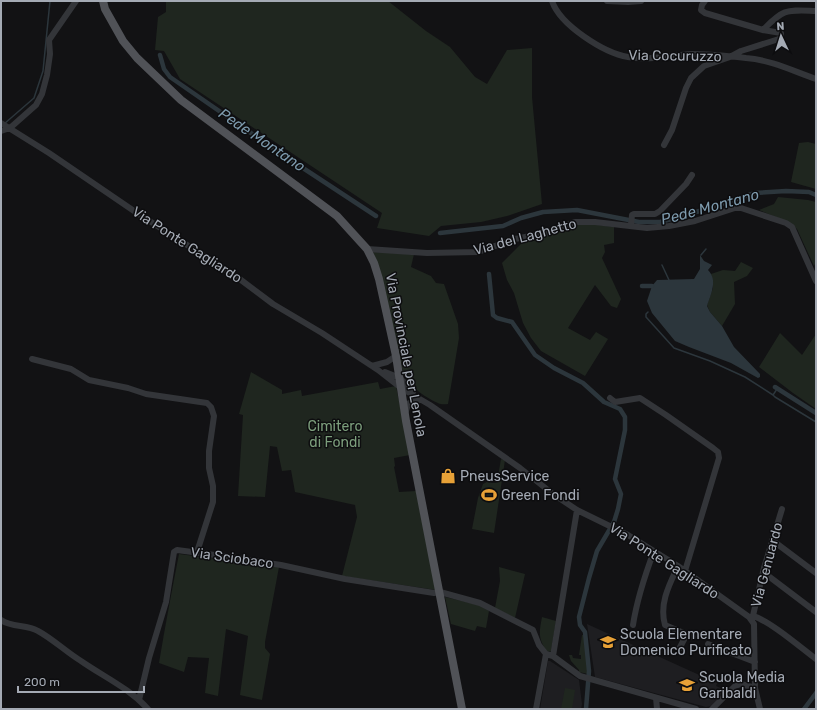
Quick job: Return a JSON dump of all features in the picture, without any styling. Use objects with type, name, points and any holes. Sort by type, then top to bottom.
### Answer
[{"type":"main road","name":"Via Provinciale per Lenola","points":[[103,1],[105,9],[123,41],[137,58],[181,100],[337,216],[367,249],[374,263],[379,279],[396,356],[405,412],[462,709]]},
{"type":"street","points":[[4,127],[36,105],[42,94],[47,75],[50,54],[49,40],[76,1]]},
{"type":"street","name":"Via Cocuruzzo","points":[[552,1],[561,16],[587,39],[628,57],[647,58],[692,54],[766,61],[816,79]]},
{"type":"street","points":[[607,1],[641,1]]},
{"type":"street","points":[[664,145],[672,130],[686,88],[691,78],[704,66],[730,57],[741,51],[779,39],[781,36],[781,33],[763,30],[705,14],[700,10],[705,1]]},
{"type":"street","points":[[763,30],[775,18],[785,11],[816,10]]},
{"type":"street","name":"Via Ponte Gagliardo","points":[[4,127],[54,156],[134,211],[237,277],[272,304],[322,333],[372,366],[401,388],[504,456],[553,494],[577,510],[611,525],[654,551],[678,566],[749,617],[757,618],[775,628],[816,659]]},
{"type":"street","points":[[632,225],[632,215],[656,214],[686,184],[692,175]]},
{"type":"street","name":"Via del Laghetto","points":[[367,249],[427,253],[478,252],[515,239],[546,232],[575,222],[632,225],[647,228],[669,226],[695,221],[738,207],[786,223],[792,227],[816,281]]},
{"type":"street","points":[[372,366],[387,362],[396,356]]},
{"type":"street","points":[[32,360],[71,369],[89,380],[128,388],[146,394],[207,403],[211,407],[214,416],[209,451],[209,468],[213,486],[213,502],[197,552]]},
{"type":"street","name":"Via Ponte Gagliardo","points":[[372,366],[400,378],[421,400]]},
{"type":"street","points":[[610,398],[615,402],[640,398],[684,427],[718,452],[719,458],[685,571]]},
{"type":"street","points":[[405,412],[408,404],[413,400],[421,400]]},
{"type":"street","name":"Via Genuardo","points":[[752,618],[763,572],[782,509]]},
{"type":"street","points":[[553,656],[577,510]]},
{"type":"street","points":[[772,540],[816,573]]},
{"type":"street","name":"Via Sciobaco","points":[[139,700],[149,658],[166,602],[174,552],[177,550],[281,565],[345,579],[387,586],[434,593],[440,592],[480,604],[533,630],[539,645],[546,654]]},
{"type":"street","points":[[633,625],[643,580],[654,551]]},
{"type":"street","points":[[678,566],[665,597],[663,616],[665,625],[693,637]]},
{"type":"street","points":[[763,572],[816,612]]},
{"type":"street","points":[[752,618],[754,624],[755,688],[760,709]]},
{"type":"street","points":[[2,622],[38,630],[81,661],[126,690],[148,709]]},
{"type":"street","points":[[679,649],[687,634]]},
{"type":"street","points":[[708,644],[755,662]]},
{"type":"street","points":[[536,709],[546,654],[553,656],[580,676],[696,709]]},
{"type":"street","points":[[712,709],[736,686],[741,684],[755,688]]},
{"type":"street","points":[[656,698],[657,709]]},
{"type":"shaded area","points":[[700,255],[704,261],[712,265],[708,270],[713,278],[713,287],[707,306],[722,326],[734,347],[760,374],[760,377],[758,378],[731,363],[675,341],[652,313],[647,301],[652,286],[657,280],[694,279],[700,269]]},
{"type":"shaded area","name":"Scuola Elementare Domenico Purificato","points":[[587,624],[717,683],[716,686],[727,691],[712,706],[706,707],[595,677]]},
{"type":"shaded area","points":[[548,661],[579,680],[582,704],[581,709],[540,709]]},
{"type":"green space","points":[[166,1],[388,1],[426,31],[450,47],[475,77],[487,84],[507,50],[532,48],[532,97],[542,204],[507,216],[481,222],[441,226],[429,236],[377,228],[382,213],[180,79],[164,51],[155,50],[158,17],[166,12]]},
{"type":"green space","points":[[808,142],[816,144],[816,189],[791,182],[799,143]]},
{"type":"green space","points":[[778,197],[816,202],[816,262],[814,266],[797,229],[788,222],[759,210],[774,204]]},
{"type":"green space","points":[[591,224],[614,227],[614,243],[604,245],[605,252],[602,258],[621,299],[617,308],[611,306],[595,285],[568,328],[590,340],[596,332],[608,339],[585,376],[541,351],[531,338],[523,323],[514,293],[507,280],[502,263],[525,240],[575,225]]},
{"type":"green space","points":[[373,252],[414,254],[411,267],[431,276],[436,283],[444,284],[458,324],[459,338],[448,404],[437,403],[424,396],[408,379],[399,363]]},
{"type":"green space","points":[[741,262],[753,268],[747,276],[734,282],[735,304],[722,326],[710,312],[707,305],[713,288],[711,274],[723,270],[735,271]]},
{"type":"green space","points":[[780,333],[802,355],[816,334],[816,409],[759,367]]},
{"type":"green space","name":"Cimitero di Fondi","points":[[251,372],[282,390],[282,394],[301,390],[302,396],[378,382],[380,389],[396,386],[410,455],[394,458],[394,467],[399,492],[416,491],[436,590],[342,576],[357,517],[355,505],[295,492],[291,470],[282,471],[277,447],[270,446],[265,497],[238,496],[243,415],[239,414]]},
{"type":"green space","name":"Green Fondi","points":[[501,459],[505,460],[494,533],[472,529],[478,498],[483,484],[487,482],[497,482]]},
{"type":"green space","points":[[179,554],[279,567],[265,642],[265,648],[270,654],[262,700],[240,695],[248,636],[226,629],[218,696],[205,693],[209,658],[188,657],[184,672],[159,663]]},
{"type":"green space","points":[[499,567],[525,574],[515,618],[495,608],[500,581]]},
{"type":"green space","points":[[445,597],[479,605],[489,611],[486,628],[477,626],[475,631],[451,624]]},
{"type":"green space","points":[[542,617],[556,621],[551,651],[547,652],[540,635]]},
{"type":"green space","points":[[582,635],[584,635],[588,674],[579,672],[571,661],[569,655],[572,655],[573,658],[581,659],[581,655],[579,655]]},
{"type":"green space","points":[[565,688],[575,690],[572,709],[561,709]]},
{"type":"waterway","points":[[4,124],[34,98],[43,71],[50,1]]},
{"type":"waterway","name":"Pede Montano","points":[[160,55],[164,69],[170,77],[277,151],[376,216]]},
{"type":"waterway","name":"Pede Montano","points":[[440,233],[503,226],[521,218],[543,212],[577,210],[639,222],[660,222],[755,193],[786,191],[809,192],[816,195]]},
{"type":"waterway","points":[[701,255],[706,249]]},
{"type":"waterway","points":[[662,265],[669,280]]},
{"type":"waterway","points":[[489,274],[493,315],[497,318],[512,322],[535,355],[554,368],[583,383],[604,402],[620,409],[625,417],[625,430],[615,479],[621,494],[618,509],[614,522],[597,551],[579,617],[580,625],[585,632],[589,671],[586,709]]},
{"type":"waterway","points":[[642,286],[652,286]]},
{"type":"waterway","points":[[648,312],[646,317],[674,348],[710,361],[745,377],[773,395]]},
{"type":"waterway","points":[[775,387],[816,413]]},
{"type":"waterway","points":[[777,389],[773,395],[775,397],[816,422]]},
{"type":"waterway","points":[[804,709],[816,693]]},
{"type":"place","name":"PneusService","points":[[448,476]]},
{"type":"place","name":"Green Fondi","points":[[489,495]]},
{"type":"place","name":"Scuola Elementare Domenico Purificato","points":[[608,642]]},
{"type":"place","name":"Scuola Media Garibaldi","points":[[687,685]]}]
